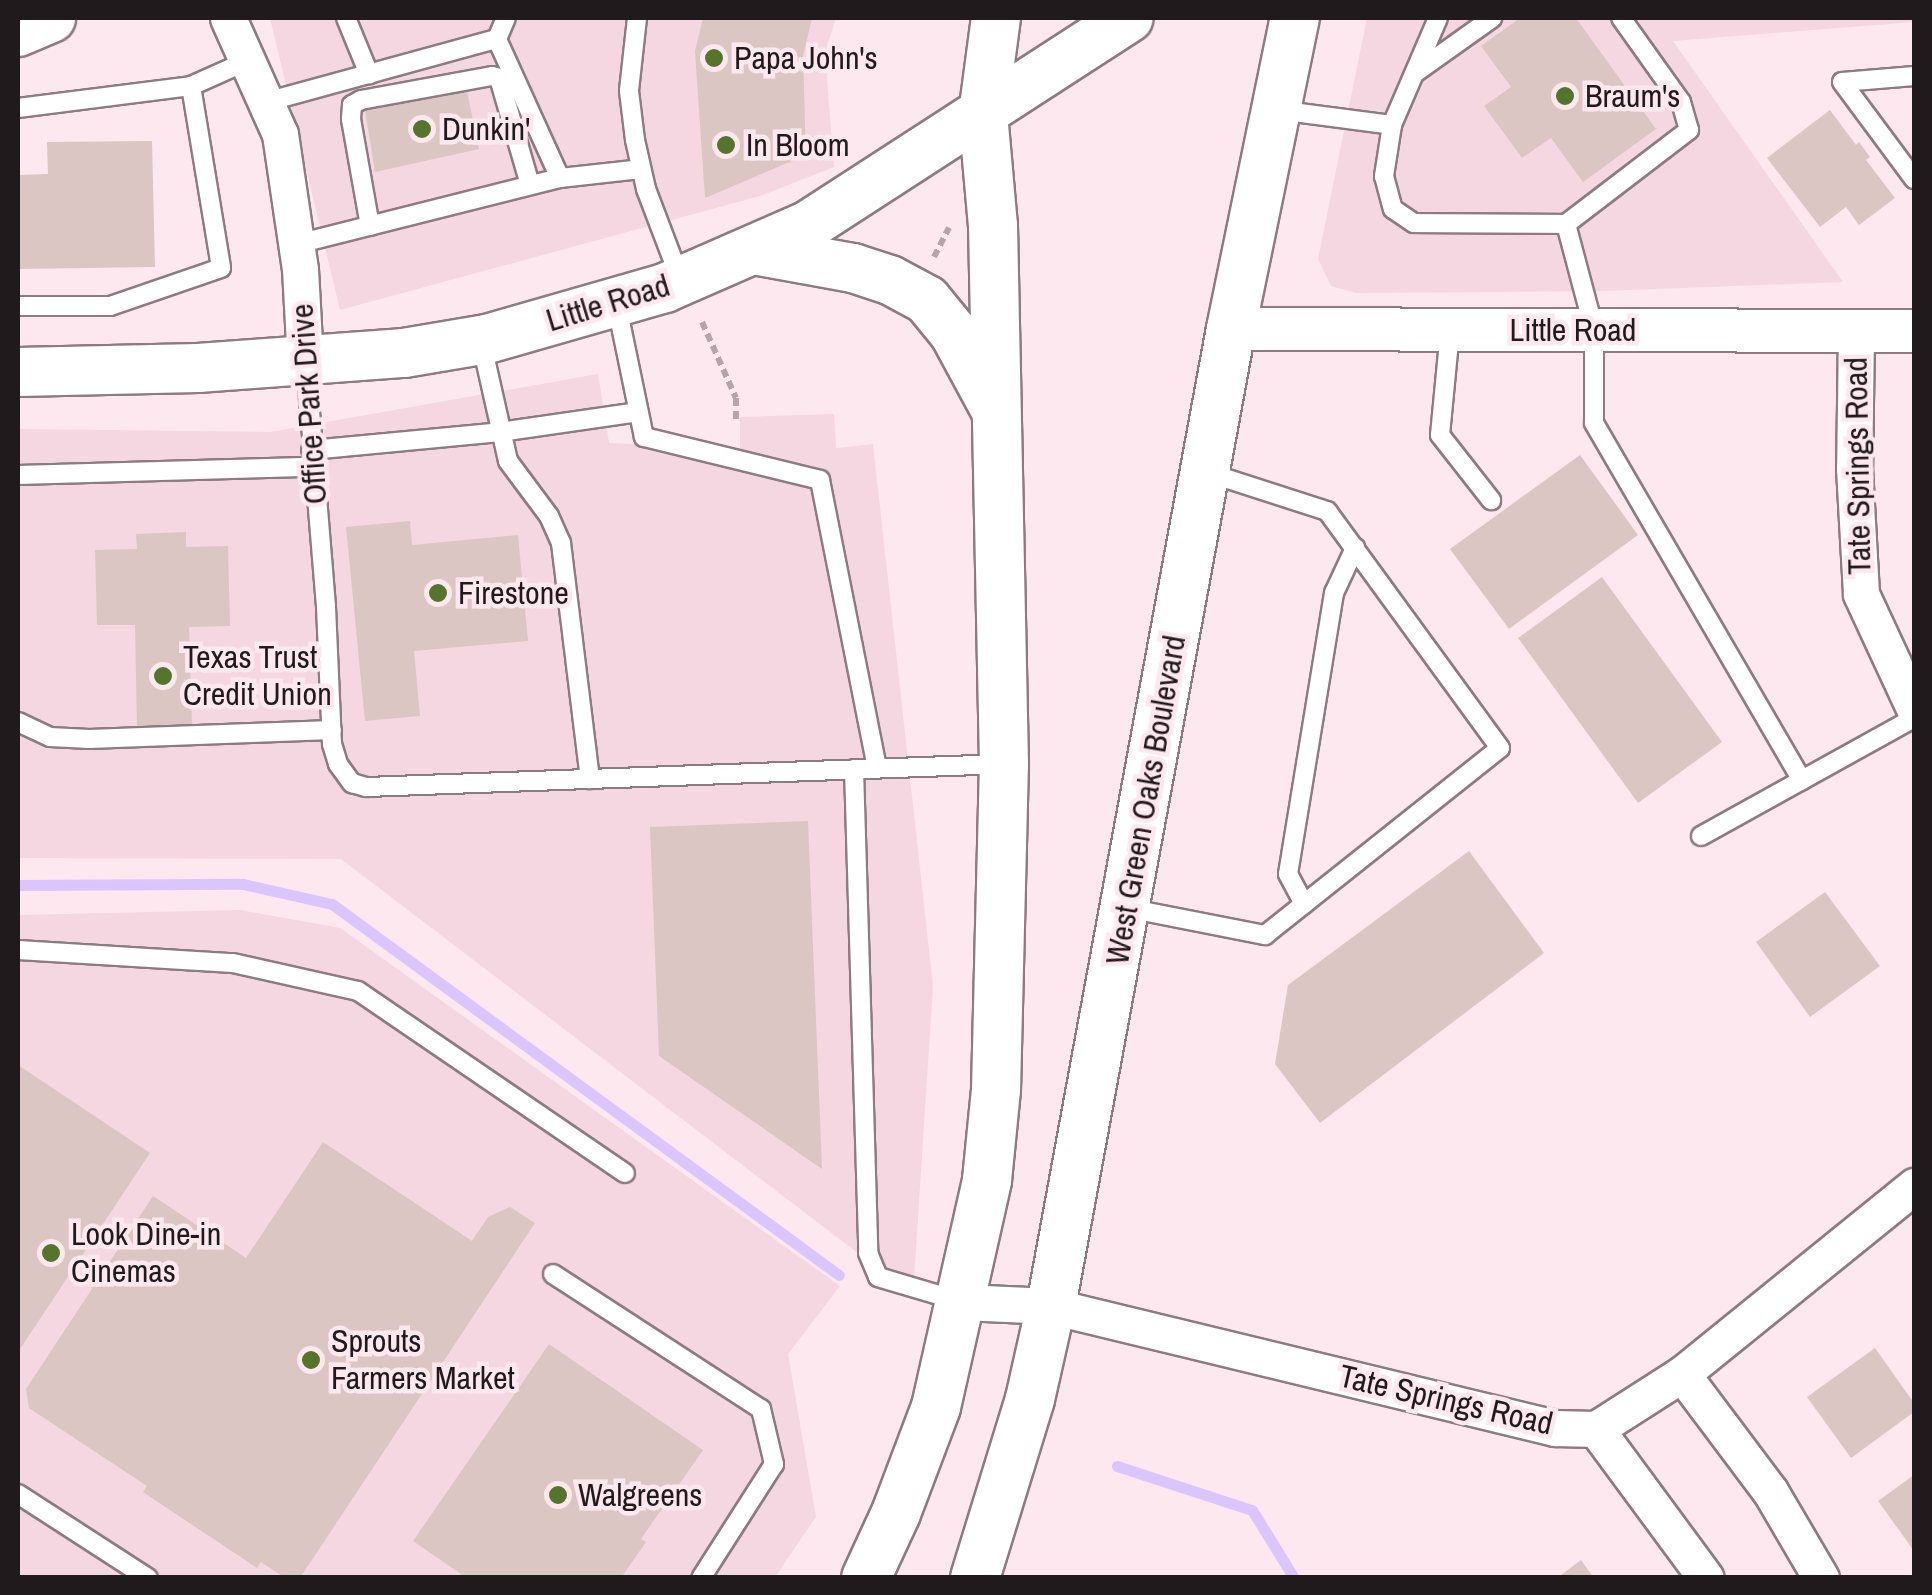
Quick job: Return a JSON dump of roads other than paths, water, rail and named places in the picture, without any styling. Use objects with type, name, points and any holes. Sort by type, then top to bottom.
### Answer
[{"type":"main road","points":[[18,32],[51,18]]},
{"type":"main road","points":[[866,1578],[896,1514],[936,1408],[986,1180],[996,1090],[1004,764],[993,221],[983,116],[996,18]]},
{"type":"main road","name":"Little Road","points":[[18,372],[198,368],[404,353],[481,340],[616,302],[692,302],[753,250],[807,226],[1130,18]]},
{"type":"main road","name":"West Green Oaks Boulevard","points":[[975,1578],[1030,1399],[1051,1306],[1230,330],[1295,18]]},
{"type":"main road","points":[[753,250],[853,268],[890,280],[927,300],[954,334],[995,408]]},
{"type":"street","name":"Office Park Drive","points":[[228,18],[249,60],[285,157],[305,360]]},
{"type":"street","name":"Little Road","points":[[1230,330],[1914,330]]},
{"type":"street","name":"Tate Springs Road","points":[[1856,332],[1854,468],[1861,594],[1914,708]]},
{"type":"street","name":"Tate Springs Road","points":[[962,1302],[1051,1306],[1555,1428],[1596,1430],[1682,1374],[1914,1186]]},
{"type":"street","points":[[1682,1374],[1770,1491],[1821,1578]]},
{"type":"street","points":[[1596,1430],[1706,1578]]},
{"type":"lane","points":[[346,18],[369,74]]},
{"type":"lane","points":[[506,18],[497,39],[560,178]]},
{"type":"lane","points":[[637,18],[628,91],[642,168],[692,302]]},
{"type":"lane","points":[[1438,18],[1392,124],[1384,185],[1388,203],[1406,221],[1566,224],[1690,130],[1681,102],[1621,18]]},
{"type":"lane","points":[[1412,74],[1492,18]]},
{"type":"lane","points":[[266,102],[497,39]]},
{"type":"lane","points":[[18,108],[191,86],[249,60]]},
{"type":"lane","points":[[370,226],[351,119],[352,105],[360,100],[492,76],[499,78],[530,185]]},
{"type":"lane","points":[[1914,76],[1842,82],[1914,179]]},
{"type":"lane","points":[[18,306],[110,306],[221,268],[191,86]]},
{"type":"lane","points":[[1274,109],[1392,124]]},
{"type":"lane","points":[[296,244],[560,178],[642,168]]},
{"type":"lane","points":[[1566,224],[1594,329],[1594,423],[1802,780]]},
{"type":"lane","points":[[616,302],[644,438],[820,480],[878,768]]},
{"type":"lane","points":[[1450,330],[1440,435],[1491,500]]},
{"type":"lane","points":[[481,340],[508,461],[549,516],[561,544],[590,779],[1004,764]]},
{"type":"lane","name":"Office Park Drive","points":[[305,360],[326,606],[332,730],[338,764],[352,783],[366,787],[590,779]]},
{"type":"lane","points":[[18,476],[312,459],[639,412]]},
{"type":"lane","points":[[1127,908],[1265,936],[1500,748],[1328,510],[1206,472]]},
{"type":"lane","points":[[1304,904],[1288,874],[1334,593],[1355,548]]},
{"type":"lane","points":[[1701,836],[1914,718]]},
{"type":"lane","points":[[18,722],[50,738],[332,730]]},
{"type":"lane","points":[[854,769],[868,1253],[878,1277],[962,1302]]},
{"type":"lane","points":[[18,950],[233,963],[358,990],[625,1174]]},
{"type":"lane","points":[[553,1274],[761,1409],[774,1464],[701,1578]]},
{"type":"lane","points":[[18,1494],[148,1578]]},
{"type":"waterway","points":[[18,885],[243,884],[332,904],[839,1275]]},
{"type":"waterway","points":[[1117,1466],[1252,1510],[1294,1578]]},
{"type":"place","name":"Papa John's","points":[[714,58]]},
{"type":"place","name":"Braum's","points":[[1565,96]]},
{"type":"place","name":"Dunkin'","points":[[422,129]]},
{"type":"place","name":"In Bloom","points":[[726,145]]},
{"type":"place","name":"Firestone","points":[[438,593]]},
{"type":"place","name":"Texas Trust Credit Union","points":[[163,676]]},
{"type":"place","name":"Look Dine-in Cinemas","points":[[51,1253]]},
{"type":"place","name":"Sprouts Farmers Market","points":[[311,1360]]},
{"type":"place","name":"Walgreens","points":[[558,1495]]}]
